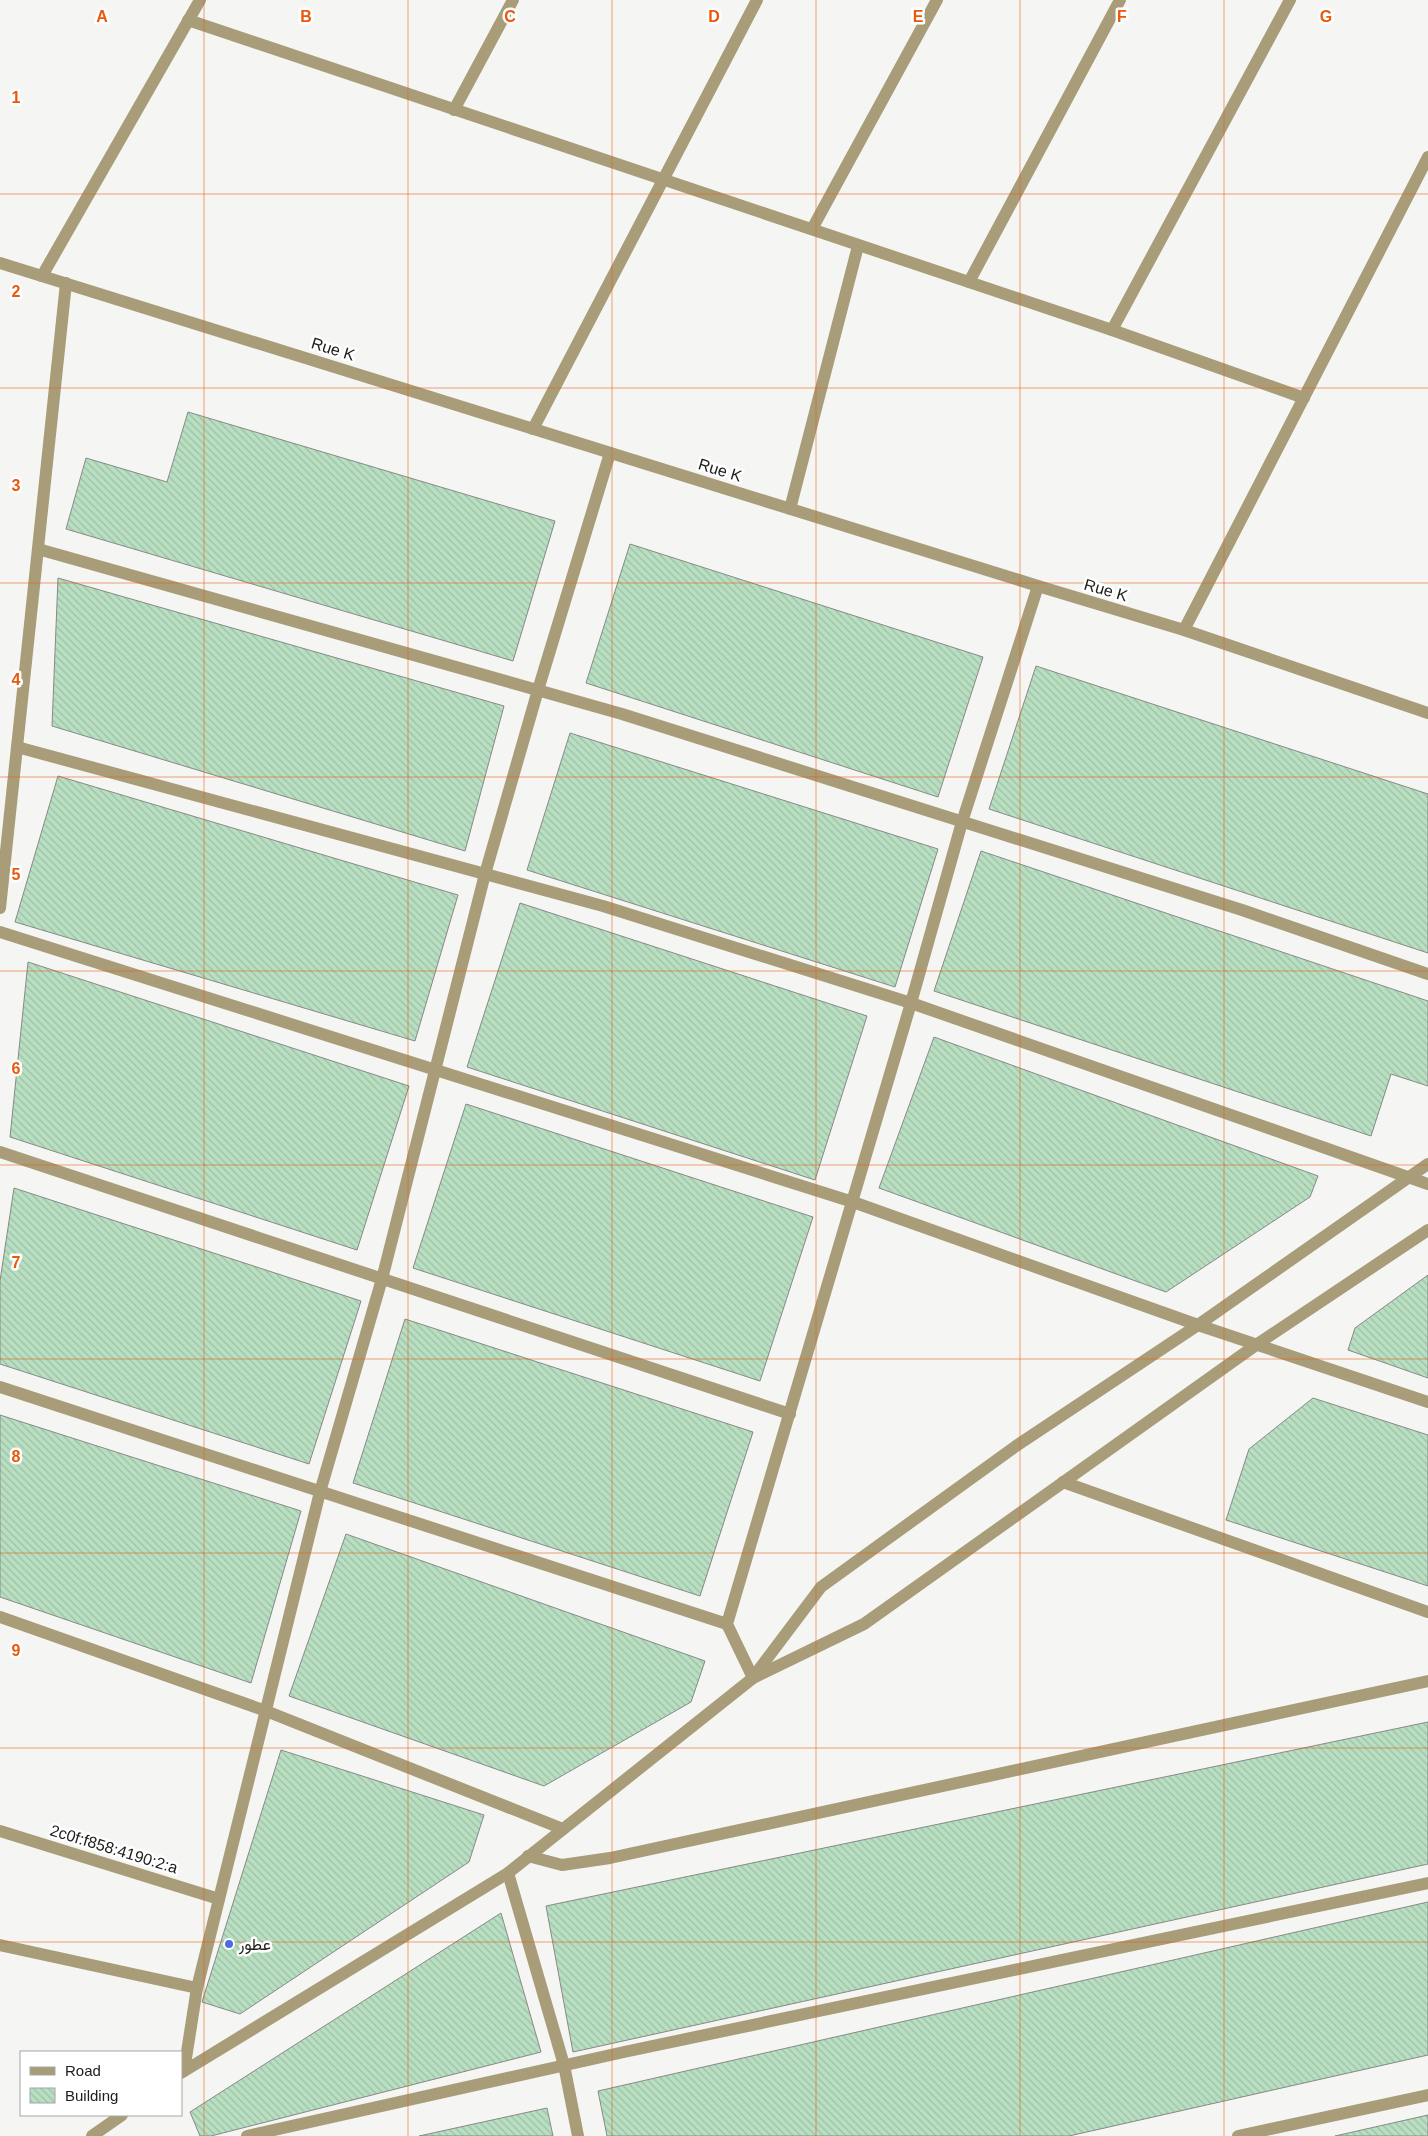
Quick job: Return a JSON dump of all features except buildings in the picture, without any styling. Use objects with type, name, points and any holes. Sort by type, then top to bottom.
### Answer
[{"type":"street","points":[[42,276],[200,0]]},
{"type":"street","points":[[454,110],[513,0]]},
{"type":"street","points":[[533,429],[757,0]]},
{"type":"street","points":[[812,229],[937,0]]},
{"type":"street","points":[[969,282],[1120,0]]},
{"type":"street","points":[[1112,330],[1290,0]]},
{"type":"street","points":[[188,20],[1112,330],[1304,398]]},
{"type":"street","points":[[1184,630],[1428,157]]},
{"type":"street","points":[[790,509],[858,246]]},
{"type":"street","name":"Rue K","points":[[0,263],[1184,630],[1428,713]]},
{"type":"street","points":[[0,908],[66,282]]},
{"type":"street","points":[[183,2072],[197,1988],[320,1492],[382,1279],[437,1070],[485,874],[610,452]]},
{"type":"street","points":[[38,550],[622,714],[1242,910],[1428,974]]},
{"type":"street","points":[[753,1678],[727,1624],[912,1003],[962,822],[1038,586]]},
{"type":"street","points":[[17,747],[603,906],[912,1003],[1428,1184]]},
{"type":"street","points":[[0,932],[853,1202],[1198,1325],[1428,1402]]},
{"type":"street","points":[[0,1152],[790,1414]]},
{"type":"street","points":[[753,1678],[821,1587],[1016,1446],[1198,1325],[1428,1164]]},
{"type":"street","points":[[183,2072],[508,1873],[753,1678],[864,1624],[1256,1345],[1428,1230]]},
{"type":"street","points":[[0,1387],[727,1624]]},
{"type":"street","points":[[1063,1482],[1428,1612]]},
{"type":"street","points":[[0,1617],[266,1711],[564,1829]]},
{"type":"street","points":[[528,1856],[562,1865],[610,1858],[1428,1682]]},
{"type":"street","name":"2c0f:f858:4190:2:a","points":[[0,1831],[219,1899]]},
{"type":"street","points":[[508,1873],[564,2065],[578,2136]]},
{"type":"street","points":[[247,2136],[564,2065],[1428,1883]]},
{"type":"street","points":[[0,1945],[197,1988]]},
{"type":"street","points":[[1238,2136],[1428,2095]]},
{"type":"street","points":[[92,2136],[121,2116]]},
{"type":"place","name":"عطور","points":[[229,1944]]}]
